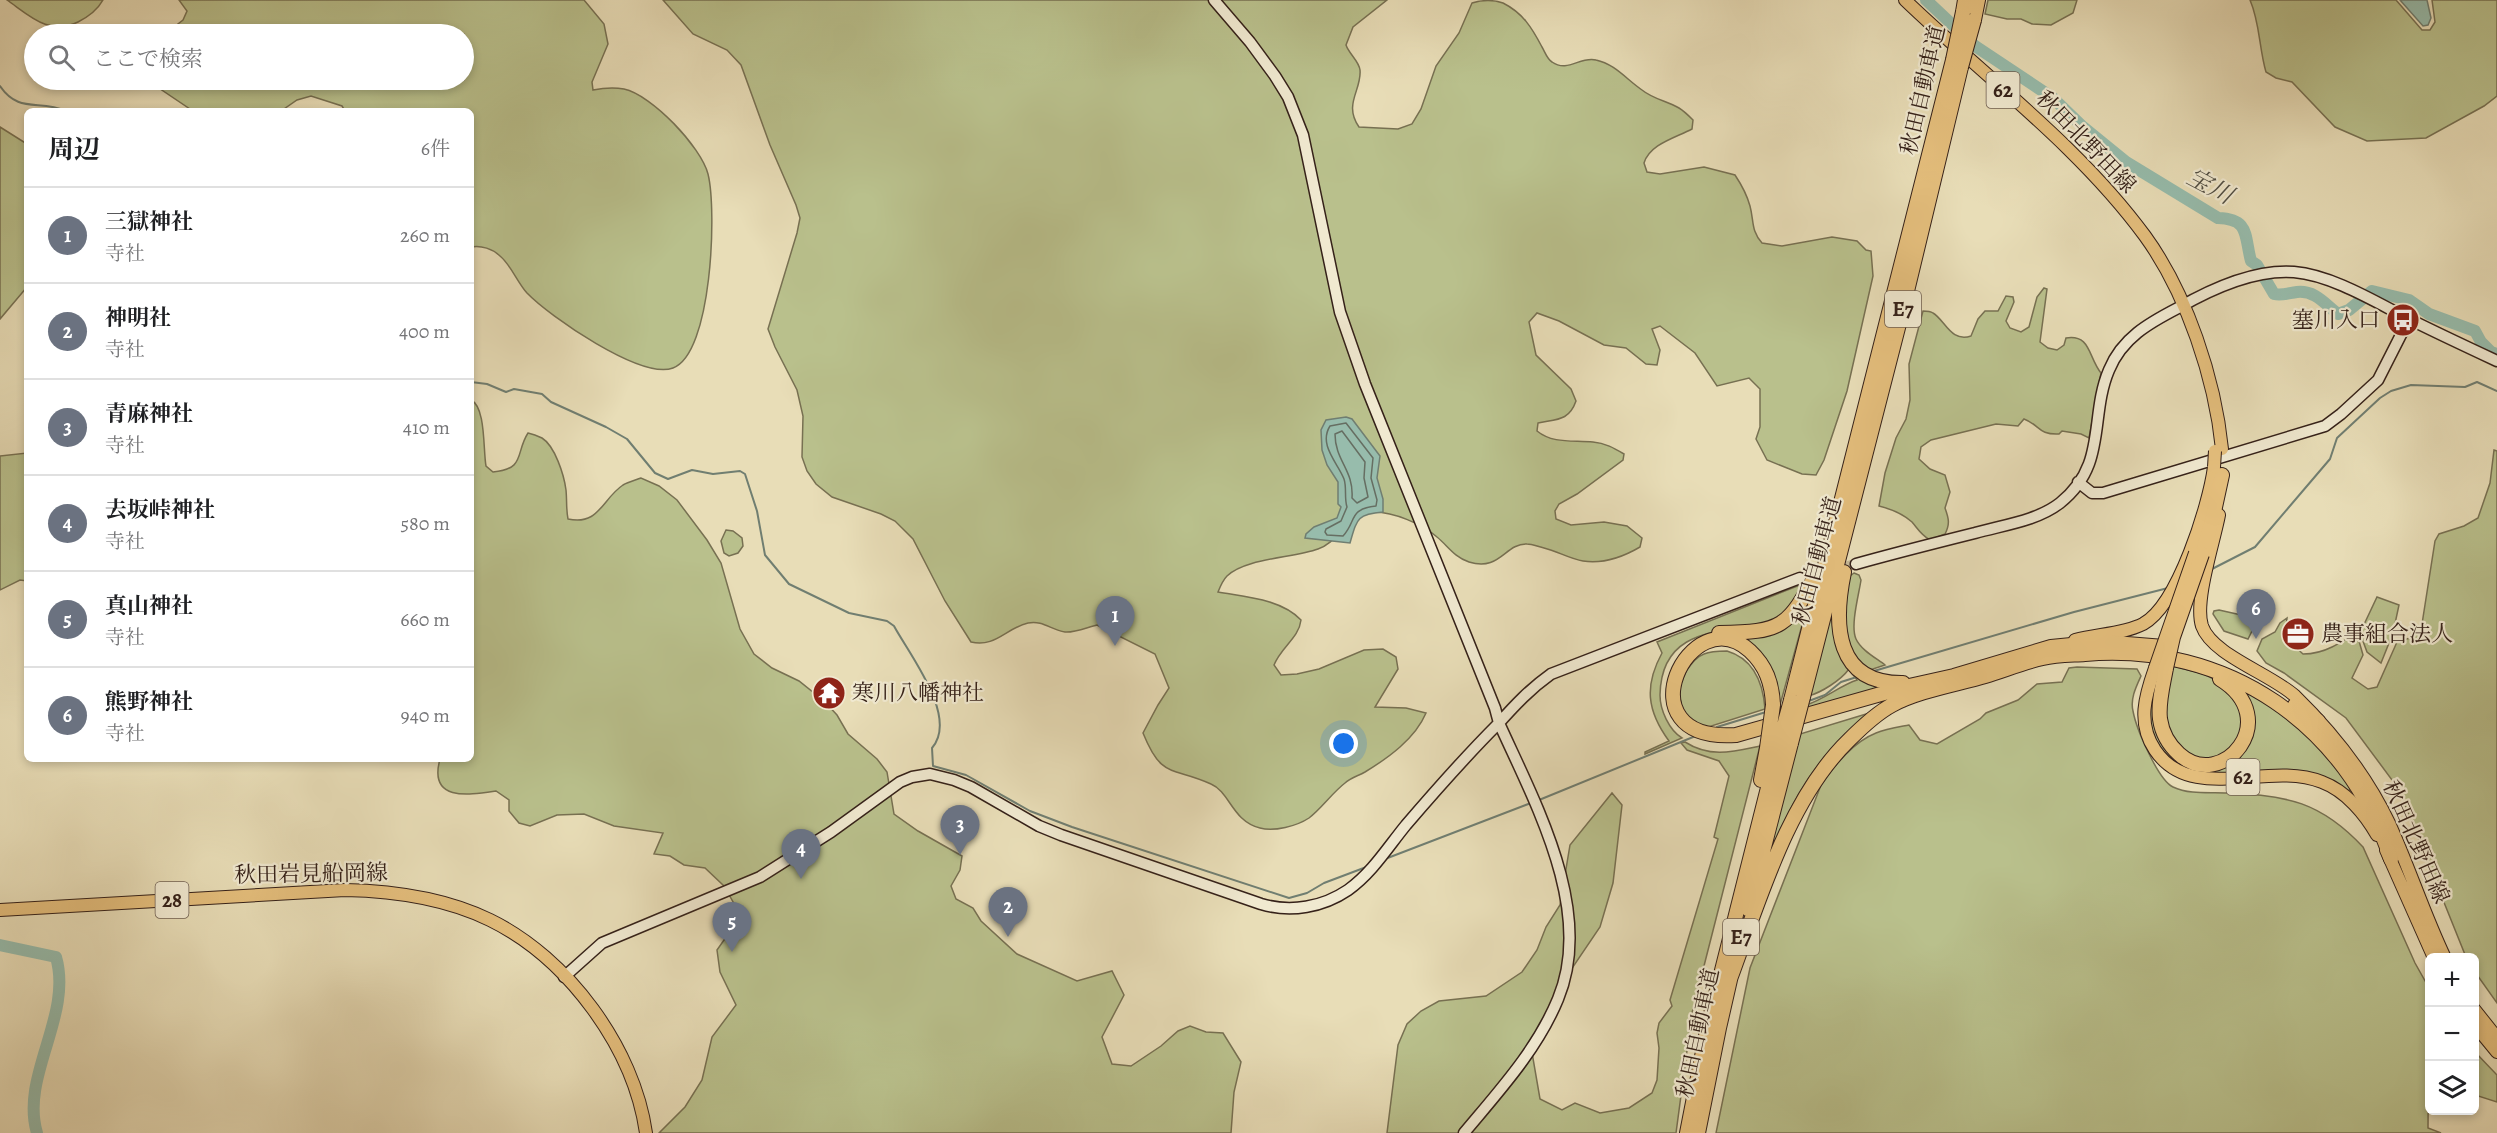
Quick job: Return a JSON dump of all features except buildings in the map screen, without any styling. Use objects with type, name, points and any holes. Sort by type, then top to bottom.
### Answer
[{"type":"highway","name":"秋田自動車道","points":[[1687,1133],[1708,1026],[1779,745],[1797,698],[1863,468],[1957,64],[1967,10],[1978,0]]},
{"type":"highway","name":"秋田自動車道","points":[[1797,698],[1829,548],[1957,64]]},
{"type":"highway","points":[[1863,468],[1857,511],[1840,587],[1839,633],[1851,663],[1871,679],[1886,683],[1923,683]]},
{"type":"highway","points":[[1730,980],[1773,863],[1806,795],[1824,768],[1849,740],[1892,705],[2044,658],[2106,652],[2165,664],[2213,675],[2234,687],[2248,714],[2248,727],[2243,743],[2235,754],[2215,764],[2203,765],[2185,760],[2171,747],[2164,734],[2160,718],[2165,664],[2199,553],[2215,511],[2219,469]]},
{"type":"highway","points":[[1829,548],[1807,593],[1784,623],[1769,629],[1718,633],[1700,637],[1678,655],[1672,663],[1666,682],[1666,698],[1671,713],[1682,729],[1691,735],[1706,741],[1724,742],[1750,737],[1864,705],[1910,698]]},
{"type":"highway","points":[[1779,745],[1773,705],[1768,674],[1757,658],[1747,648],[1736,642],[1721,640],[1707,642],[1692,650],[1679,666],[1673,683],[1673,699],[1678,713],[1697,732],[1716,736],[1750,731],[1923,683],[2051,647],[2102,642],[2144,644],[2208,657],[2270,687],[2318,721]]},
{"type":"highway","points":[[2165,664],[2203,665],[2244,683],[2300,719],[2325,745],[2358,787],[2383,834],[2391,859]]},
{"type":"highway","name":"秋田自動車道","points":[[1698,1133],[1779,745]]},
{"type":"main road","name":"秋田北野田線","points":[[1905,0],[1946,40],[2038,121],[2099,181],[2146,237],[2182,305],[2198,344],[2213,413],[2219,469]]},
{"type":"main road","name":"秋田北野田線","points":[[2199,553],[2200,617],[2205,633],[2226,653],[2286,690],[2318,721],[2359,773],[2383,812],[2443,953]]},
{"type":"main road","points":[[2051,647],[2144,623],[2156,614],[2199,553]]},
{"type":"main road","name":"62","points":[[2165,664],[2147,690],[2143,712],[2145,730],[2151,744],[2167,765],[2196,778],[2217,779],[2281,773],[2322,782],[2340,791],[2356,807],[2373,828],[2391,859]]},
{"type":"main road","name":"秋田北野田線","points":[[2391,859],[2432,953]]},
{"type":"main road","name":"秋田岩見船岡線","points":[[0,910],[306,891],[389,891],[452,905],[491,920],[540,953],[599,1017],[625,1062],[643,1112],[646,1133]]},
{"type":"main road","points":[[2479,1014],[2497,1038]]},
{"type":"main road","points":[[2479,1029],[2497,1052]]},
{"type":"street","points":[[1214,0],[1275,76],[1288,98],[1303,135],[1340,312],[1365,384],[1499,723],[1541,822],[1567,896],[1569,960],[1558,999],[1531,1049],[1464,1133]]},
{"type":"street","points":[[1856,564],[2030,518],[2060,502],[2085,471],[2095,447],[2107,372],[2131,337],[2146,325],[2182,305],[2249,277],[2292,272],[2312,275],[2369,299],[2497,362]]},
{"type":"street","points":[[2078,482],[2092,493],[2103,493],[2325,426],[2379,380],[2409,319]]},
{"type":"street","points":[[564,977],[602,943],[760,877],[831,832],[900,782],[930,774],[940,775],[971,787],[1039,826],[1144,864],[1270,907],[1312,906],[1348,890],[1372,868],[1440,787],[1530,689],[1551,674],[1800,578]]},
{"type":"green space","points":[[7,0],[103,0],[96,10],[73,24],[46,24],[32,18]]},
{"type":"green space","points":[[179,0],[584,0],[604,24],[608,44],[592,82],[593,90],[624,89],[648,101],[686,137],[704,163],[708,174],[712,218],[708,279],[704,310],[696,337],[686,357],[673,368],[658,369],[640,365],[619,356],[574,330],[538,303],[527,293],[504,260],[497,254],[483,247],[474,247],[474,108],[343,108],[311,96],[297,100],[285,108],[189,108],[162,90],[474,90],[474,24],[178,24],[183,20],[187,11]]},
{"type":"green space","points":[[663,0],[1387,0],[1353,27],[1346,45],[1360,70],[1353,104],[1355,119],[1359,127],[1398,129],[1412,124],[1421,109],[1436,66],[1459,33],[1472,3],[1496,1],[1503,3],[1516,11],[1526,22],[1552,62],[1563,66],[1590,59],[1603,62],[1646,93],[1679,108],[1693,120],[1692,129],[1657,146],[1647,156],[1644,163],[1647,172],[1660,174],[1704,167],[1735,175],[1747,198],[1754,230],[1762,243],[1782,246],[1832,237],[1857,241],[1866,250],[1871,251],[1873,276],[1847,391],[1824,460],[1816,475],[1802,474],[1767,460],[1756,439],[1760,427],[1760,389],[1749,378],[1717,386],[1695,353],[1660,326],[1652,329],[1660,350],[1657,365],[1646,364],[1626,348],[1604,345],[1559,321],[1537,313],[1529,322],[1536,355],[1571,389],[1576,401],[1566,416],[1538,423],[1537,431],[1556,440],[1602,443],[1624,454],[1623,460],[1577,494],[1559,504],[1555,511],[1556,519],[1571,525],[1604,522],[1627,526],[1642,538],[1640,547],[1613,559],[1590,562],[1527,544],[1519,545],[1488,563],[1479,564],[1459,557],[1431,532],[1416,523],[1399,516],[1374,512],[1358,517],[1318,549],[1245,565],[1235,570],[1226,578],[1218,592],[1273,603],[1284,607],[1301,620],[1297,632],[1274,665],[1281,675],[1319,669],[1364,650],[1383,649],[1396,657],[1398,669],[1375,707],[1406,708],[1426,713],[1415,731],[1400,747],[1374,767],[1347,781],[1309,818],[1292,826],[1278,829],[1260,828],[1243,819],[1217,788],[1170,769],[1156,758],[1143,733],[1169,688],[1155,654],[1097,625],[1065,632],[1033,622],[1020,625],[994,640],[971,642],[945,601],[913,539],[895,521],[832,497],[816,484],[807,471],[802,457],[803,416],[797,390],[768,329],[797,233],[800,218],[796,205],[770,145],[741,65],[727,50],[693,34]]},
{"type":"green space","points":[[1988,0],[2077,0],[2073,13],[2051,25],[2032,24],[2021,19],[2007,19],[1985,14]]},
{"type":"green space","points":[[2250,0],[2396,0],[2422,30],[2430,30],[2435,22],[2432,0],[2497,0],[2497,96],[2484,106],[2426,138],[2367,141],[2335,127],[2292,82],[2276,78],[2266,72],[2256,18]]},
{"type":"green space","points":[[0,127],[24,142],[24,291],[0,319]]},
{"type":"green space","points":[[2044,288],[2047,289],[2040,342],[2048,348],[2057,350],[2064,345],[2066,338],[2080,340],[2085,343],[2101,373],[2089,438],[2081,434],[2062,431],[2059,434],[2047,433],[2024,419],[2018,426],[1996,424],[1931,440],[1921,447],[1919,459],[1930,469],[1945,475],[1950,492],[1945,508],[1948,521],[1947,530],[1945,534],[1930,540],[1904,516],[1879,506],[1885,473],[1896,438],[1906,419],[1910,400],[1909,364],[1923,311],[1929,311],[1937,316],[1953,334],[1971,336],[1978,319],[1985,311],[1998,311],[2006,296],[2013,297],[2014,302],[2006,321],[2010,328],[2021,332],[2029,327],[2037,297]]},
{"type":"green space","points":[[474,402],[482,420],[486,466],[493,472],[515,464],[528,433],[547,442],[555,454],[563,477],[568,519],[587,519],[623,485],[641,478],[659,486],[677,500],[721,563],[740,629],[754,654],[772,668],[799,681],[824,701],[837,715],[848,734],[877,759],[887,772],[894,814],[918,831],[962,856],[960,870],[951,886],[956,899],[973,908],[981,921],[1017,954],[1077,981],[1112,971],[1124,995],[1102,1037],[1112,1064],[1131,1066],[1161,1046],[1178,1031],[1190,1026],[1206,1032],[1223,1033],[1241,1062],[1234,1092],[1231,1133],[659,1133],[685,1107],[702,1080],[712,1037],[736,1005],[720,972],[717,950],[741,916],[724,886],[705,868],[684,865],[670,856],[654,854],[663,833],[614,826],[584,814],[557,815],[530,826],[519,823],[509,811],[509,800],[496,791],[474,794],[453,793],[440,783],[440,762],[474,762]]},
{"type":"green space","points":[[2494,450],[2497,451],[2497,1003],[2479,978],[2479,953],[2464,953],[2398,788],[2346,718],[2284,673],[2266,663],[2257,651],[2262,639],[2275,632],[2280,623],[2287,618],[2289,638],[2303,654],[2321,651],[2348,639],[2359,641],[2363,655],[2352,678],[2368,689],[2377,687],[2397,642],[2413,637],[2422,624],[2435,541],[2439,534],[2464,526],[2478,518],[2490,483]]},
{"type":"green space","points":[[24,453],[24,581],[20,580],[0,590],[0,456]]},
{"type":"green space","points":[[726,530],[733,531],[742,538],[743,546],[738,553],[729,556],[724,553],[721,541]]},
{"type":"green space","points":[[1854,573],[1859,575],[1861,580],[1854,618],[1856,639],[1865,650],[1885,665],[1867,671],[1851,650],[1845,626],[1847,589],[1850,576]]},
{"type":"green space","points":[[1836,580],[1839,645],[1889,689],[1804,713],[1806,705],[1857,680],[1849,669],[1830,686],[1808,696]]},
{"type":"green space","points":[[1805,583],[1792,605],[1773,621],[1699,636],[1676,650],[1662,676],[1660,701],[1669,725],[1682,738],[1645,754],[1669,741],[1652,709],[1652,676],[1662,653],[1657,642]]},
{"type":"green space","points":[[2377,597],[2399,605],[2393,633],[2381,663],[2367,652],[2360,633]]},
{"type":"green space","points":[[1804,606],[1807,607],[1780,705],[1769,670],[1725,639],[1760,634]]},
{"type":"green space","points":[[2219,610],[2250,617],[2256,623],[2248,639],[2224,631],[2213,614],[2214,611]]},
{"type":"green space","points":[[1727,651],[1744,660],[1755,673],[1762,690],[1765,709],[1702,729],[1683,710],[1680,688],[1694,660],[1709,652]]},
{"type":"green space","points":[[2169,665],[2204,674],[2225,685],[2245,718],[2234,750],[2202,762],[2172,742],[2165,716]]},
{"type":"green space","points":[[2069,668],[2137,669],[2141,676],[2133,698],[2132,707],[2135,719],[2143,741],[2161,775],[2173,787],[2193,792],[2268,796],[2302,804],[2332,820],[2363,847],[2425,981],[2425,1115],[2428,1115],[2428,1128],[2441,1133],[1716,1133],[1750,968],[1821,785],[1832,770],[1860,742],[1888,729],[1909,725],[1920,740],[1937,744],[1980,719],[1986,713],[2018,700],[2037,684],[2062,682]]},
{"type":"green space","points":[[2157,669],[2161,736],[2211,769],[2252,726],[2247,701],[2230,682],[2293,719],[2353,787],[2347,792],[2330,781],[2191,773],[2164,758],[2147,725]]},
{"type":"green space","points":[[1876,711],[1848,732],[1811,774],[1785,820],[1765,869],[1800,734]]},
{"type":"green space","points":[[1685,742],[1712,752],[1731,752],[1760,746],[1692,1013],[1676,1133],[1387,1133],[1398,1045],[1407,1024],[1421,1011],[1439,1001],[1486,996],[1522,972],[1537,950],[1546,927],[1560,905],[1570,845],[1612,793],[1622,805],[1613,883],[1600,927],[1562,983],[1546,1020],[1530,1041],[1540,1099],[1562,1110],[1575,1103],[1600,1113],[1629,1108],[1652,1093],[1657,1080],[1659,1023],[1672,1006],[1670,1000],[1718,839],[1714,837],[1729,776],[1719,761],[1687,750],[1681,743]]},
{"type":"green space","points":[[2479,1056],[2497,1075],[2497,1102],[2479,1096]]},
{"type":"water","points":[[2400,0],[2427,0],[2431,18],[2428,25],[2423,26]]},
{"type":"water","points":[[1346,417],[1352,419],[1380,456],[1377,478],[1383,499],[1383,512],[1368,514],[1359,519],[1350,543],[1305,538],[1314,527],[1337,518],[1341,507],[1338,504],[1338,482],[1327,465],[1322,450],[1321,430],[1326,420]]},
{"type":"waterway","name":"宝川","points":[[1926,0],[1975,46],[2053,98],[2083,127],[2126,162],[2218,218],[2236,221],[2241,225],[2246,236],[2251,261],[2257,265],[2274,294],[2309,293],[2319,298],[2338,314],[2349,310],[2372,291],[2409,300],[2429,314],[2475,331],[2481,342],[2491,352],[2497,354]]},
{"type":"waterway","points":[[0,86],[7,95],[22,103],[56,108]]},
{"type":"waterway","points":[[474,382],[487,384],[506,392],[514,389],[542,394],[551,402],[627,439],[655,473],[668,479],[692,470],[713,474],[740,471],[745,474],[757,511],[765,555],[789,584],[849,613],[887,621],[894,626],[920,669],[936,703],[940,720],[939,735],[932,748],[933,766],[966,775],[1030,811],[1072,827],[1289,898],[1307,893],[1324,883],[1369,866]]},
{"type":"waterway","points":[[2212,569],[2255,547],[2330,459],[2337,438],[2380,398],[2391,391],[2411,385],[2465,387],[2477,382],[2497,391]]},
{"type":"waterway","points":[[1874,671],[2074,612],[2168,588]]},
{"type":"waterway","points":[[1806,702],[1825,695],[1841,682],[1860,676]]},
{"type":"waterway","points":[[1717,727],[1766,712]]},
{"type":"waterway","points":[[1539,800],[1698,735]]},
{"type":"waterway","points":[[1385,859],[1531,803]]},
{"type":"waterway","points":[[0,945],[56,957],[59,979],[58,1001],[35,1090],[34,1111],[37,1133]]},
{"type":"tunnel","points":[[1800,578],[1856,564]]},
{"type":"place","name":"塞川入口","points":[[2403,320]]},
{"type":"place","name":"農事組合法人","points":[[2298,634]]},
{"type":"place","name":"熊野神社","points":[[2256,639]]},
{"type":"place","name":"三獄神社","points":[[1115,646]]},
{"type":"place","name":"寒川八幡神社","points":[[829,693]]},
{"type":"place","name":"青麻神社","points":[[960,855]]},
{"type":"place","name":"去坂峠神社","points":[[801,879]]},
{"type":"place","name":"神明社","points":[[1008,937]]},
{"type":"place","name":"真山神社","points":[[732,952]]}]
